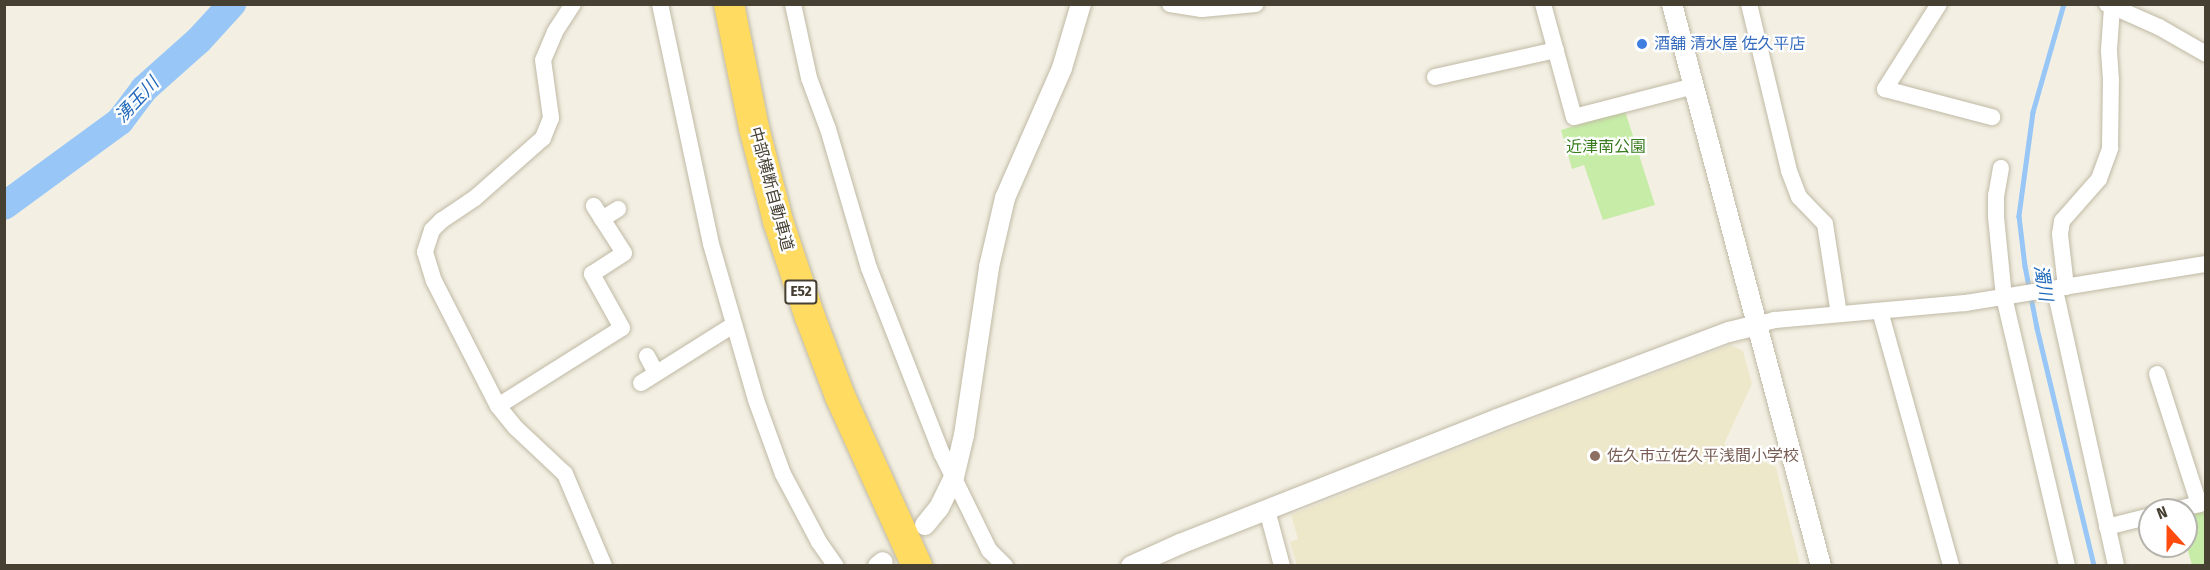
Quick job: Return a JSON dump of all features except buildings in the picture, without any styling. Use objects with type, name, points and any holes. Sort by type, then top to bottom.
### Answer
[{"type":"highway","name":"中部横断自動車道","points":[[729,4],[756,138],[778,221],[810,317],[840,396],[917,566]]},
{"type":"street","points":[[573,4],[555,32],[543,60],[551,118],[543,138],[475,198],[442,220],[432,230],[425,252],[434,281],[498,406],[516,428],[565,474],[604,566]]},
{"type":"street","points":[[660,4],[691,162],[733,325],[770,442],[819,542],[836,566]]},
{"type":"street","points":[[793,4],[809,78],[828,129],[869,268],[942,454],[989,550],[1005,566]]},
{"type":"street","points":[[925,525],[939,508],[954,477],[964,435],[996,229],[1015,172],[1062,68],[1081,4]]},
{"type":"street","points":[[1170,4],[1202,9],[1256,4]]},
{"type":"street","points":[[1543,4],[1574,117],[1694,86]]},
{"type":"street","points":[[1672,4],[1821,566]]},
{"type":"street","points":[[1749,4],[1789,171],[1798,197],[1825,224],[1839,314]]},
{"type":"street","points":[[1939,4],[1885,89],[1992,117]]},
{"type":"street","points":[[2116,566],[2053,289],[2062,221],[2099,179],[2110,148],[2109,6],[2159,27],[2205,54]]},
{"type":"street","points":[[1435,77],[1556,50]]},
{"type":"street","points":[[2001,168],[1996,195],[1996,217],[2007,297],[2067,566]]},
{"type":"street","points":[[498,406],[622,328],[600,305],[592,274],[624,253],[598,213],[618,209]]},
{"type":"street","points":[[1131,566],[1497,419],[1729,332],[1776,320],[2007,297],[2205,264]]},
{"type":"street","points":[[1880,311],[1951,566]]},
{"type":"street","points":[[641,383],[733,325]]},
{"type":"street","points":[[646,356],[656,373]]},
{"type":"street","points":[[2157,374],[2202,503]]},
{"type":"street","points":[[1267,510],[1282,566]]},
{"type":"street","points":[[2107,527],[2138,519]]},
{"type":"shaded area","name":"佐久市立佐久平浅間小学校","points":[[1731,345],[1743,351],[1752,384],[1724,444],[1776,467],[1800,565],[1297,565],[1290,542],[1298,539],[1291,515],[1516,426]]},
{"type":"green space","name":"近津南公園","points":[[1625,111],[1655,205],[1603,220],[1584,165],[1572,169],[1561,130]]},
{"type":"green space","points":[[2205,510],[2205,565],[2192,565],[2190,558],[2198,558],[2198,512]]},
{"type":"waterway","name":"湧玉川","points":[[4,206],[120,121],[144,89],[199,40],[232,4]]},
{"type":"waterway","name":"濁川","points":[[2064,4],[2033,112],[2019,216],[2025,266],[2037,328],[2094,566]]},
{"type":"place","name":"酒舗 清水屋 佐久平店","points":[[1642,44]]},
{"type":"place","name":"佐久市立佐久平浅間小学校","points":[[1595,456]]}]
